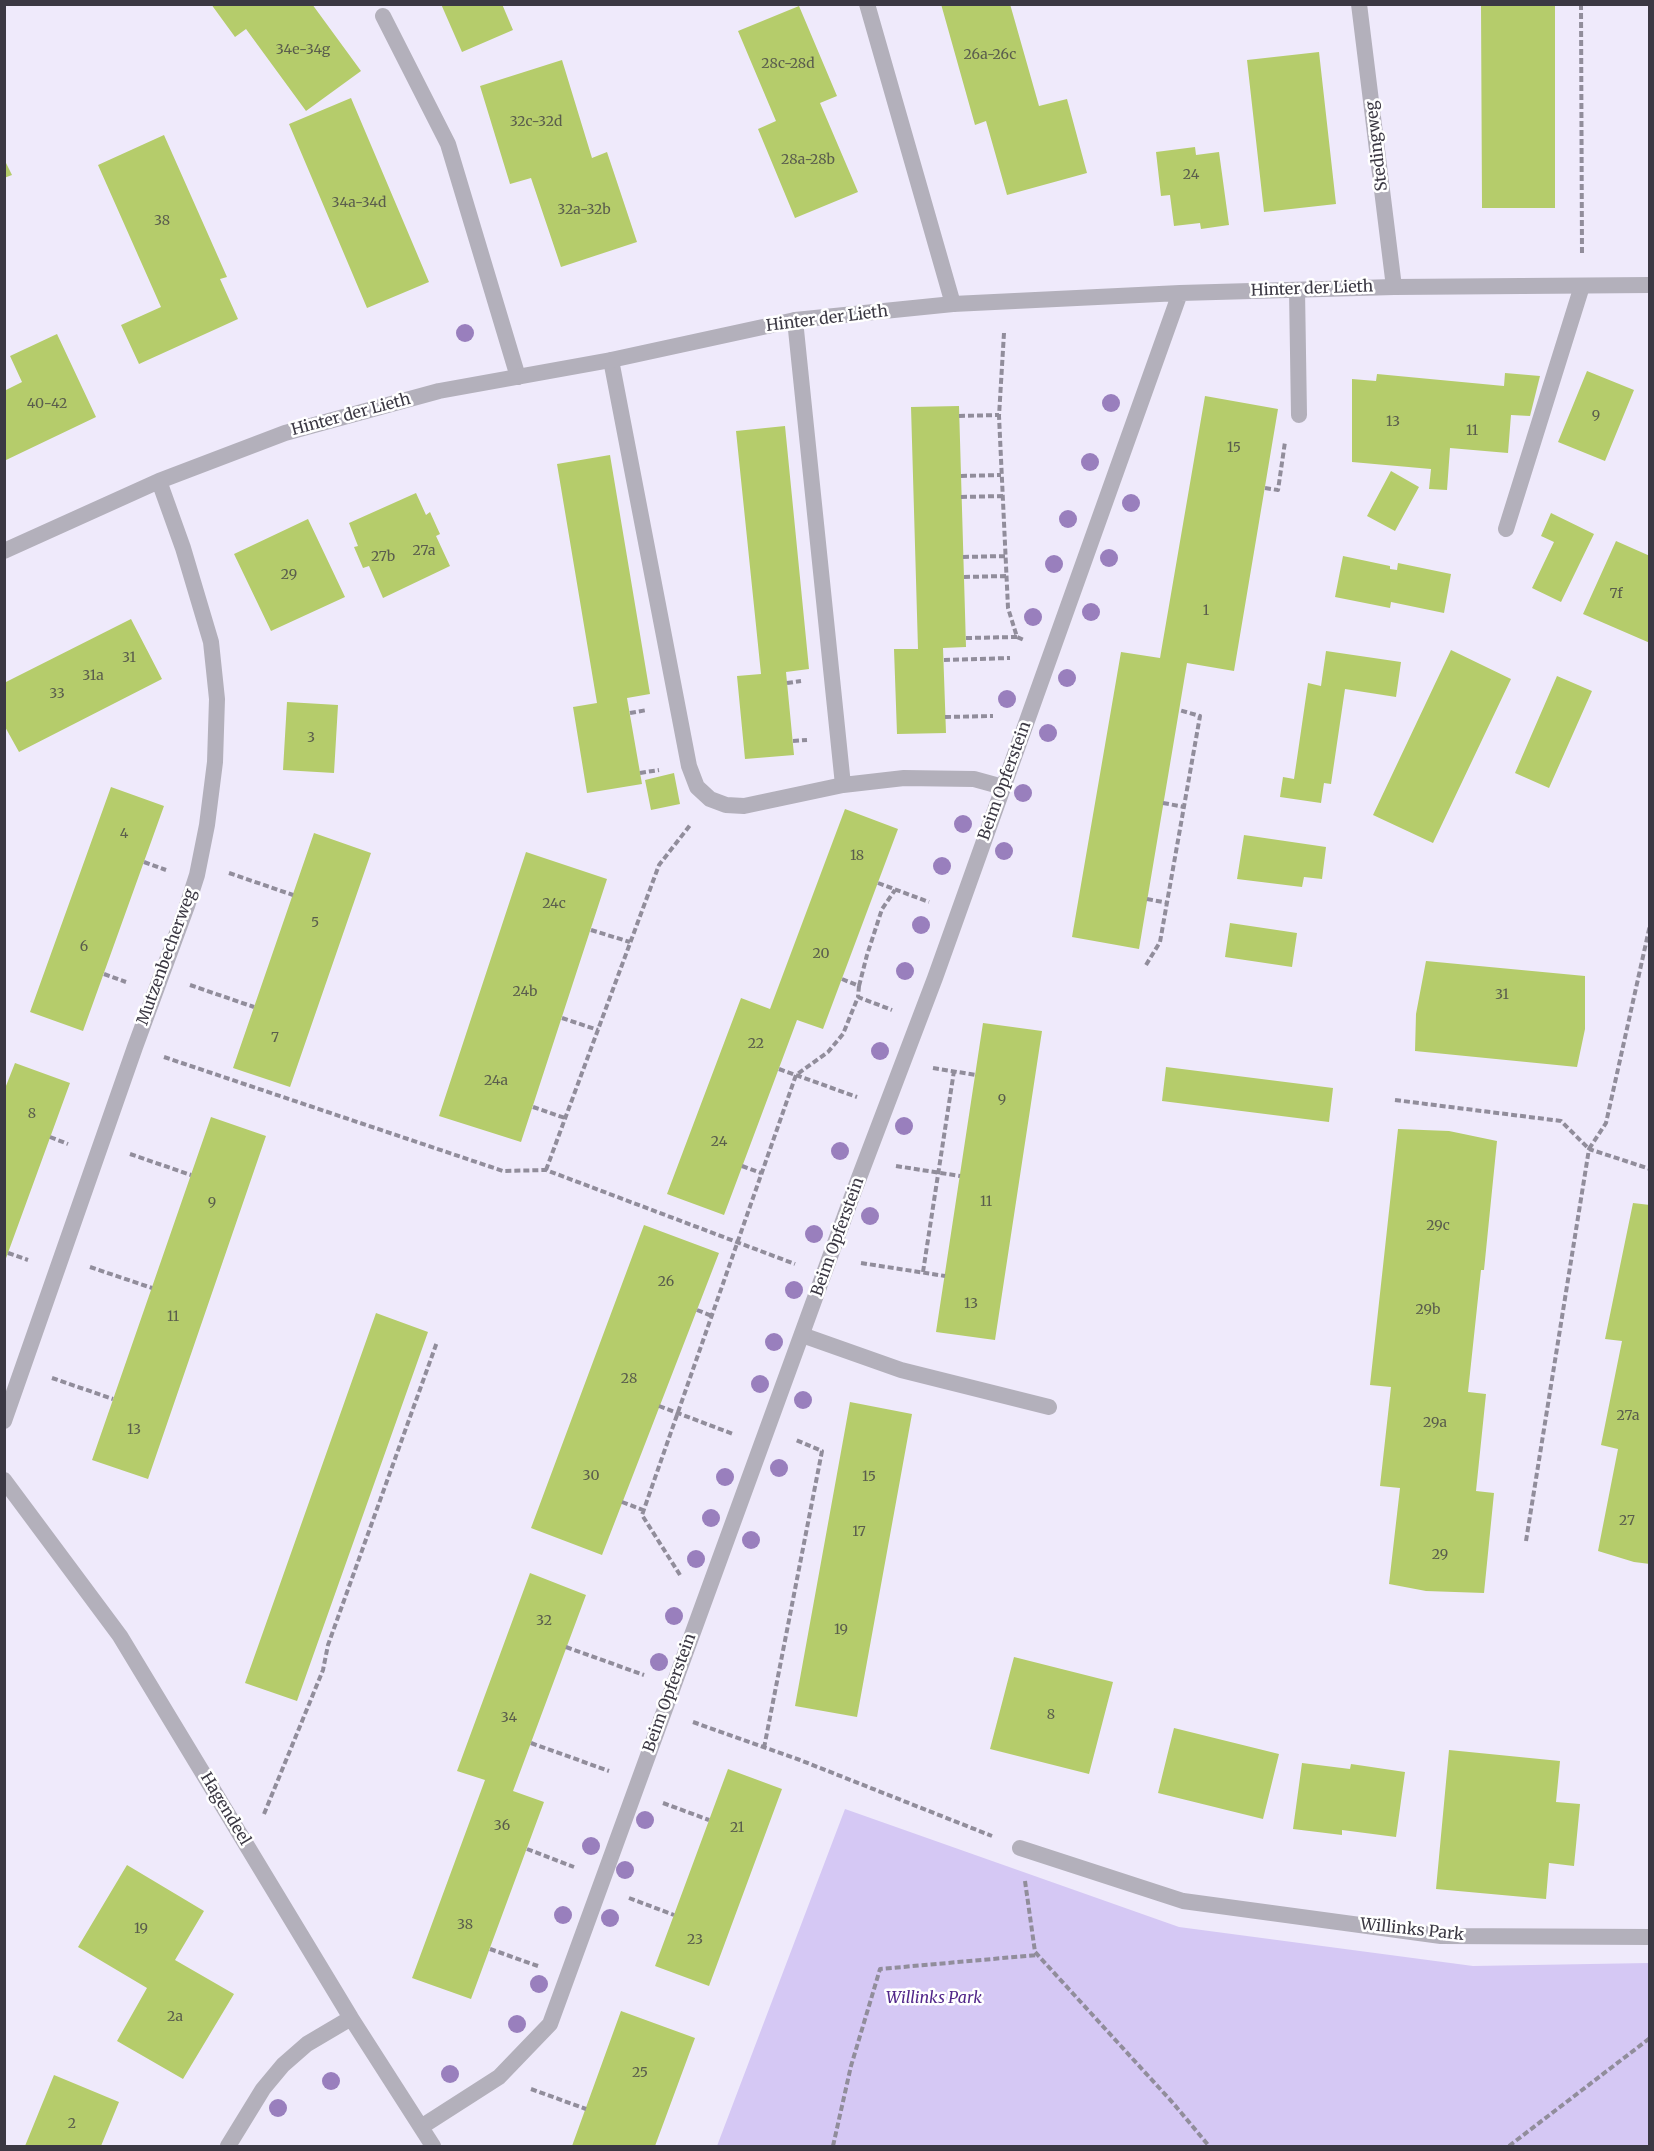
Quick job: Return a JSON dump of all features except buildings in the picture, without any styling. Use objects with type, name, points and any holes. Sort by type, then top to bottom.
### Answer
[{"type":"street","points":[[867,4],[953,304]]},
{"type":"street","name":"Stedingweg","points":[[1359,4],[1394,287]]},
{"type":"street","points":[[383,16],[448,144],[518,377]]},
{"type":"street","points":[[1506,529],[1582,285]]},
{"type":"street","name":"Hinter der Lieth","points":[[4,551],[159,481],[285,433],[439,391],[611,360],[795,320],[953,304],[1180,293],[1394,287],[1650,285]]},
{"type":"street","points":[[1297,290],[1299,416]]},
{"type":"street","name":"Beim Opferstein","points":[[421,2127],[499,2077],[550,2024],[764,1437],[919,1021],[1180,293]]},
{"type":"street","points":[[795,320],[843,785]]},
{"type":"street","points":[[611,360],[689,765],[697,787],[710,799],[726,805],[744,806],[843,785],[904,778],[974,779],[1003,787]]},
{"type":"street","name":"Mutzenbecherweg","points":[[4,1421],[187,906],[207,825],[215,762],[217,699],[212,642],[187,559],[159,481]]},
{"type":"street","points":[[802,1335],[901,1370],[1049,1407]]},
{"type":"street","name":"Hagendeel","points":[[4,1480],[120,1636],[351,2018],[433,2146]]},
{"type":"street","name":"Willinks Park","points":[[1020,1848],[1183,1901],[1441,1936],[1650,1937]]},
{"type":"street","points":[[228,2146],[263,2089],[284,2065],[307,2044],[351,2018]]},
{"type":"path","points":[[1581,4],[1582,285]]},
{"type":"path","points":[[1005,303],[999,415],[1008,608],[1017,637]]},
{"type":"path","points":[[959,416],[999,415]]},
{"type":"path","points":[[1265,488],[1278,490],[1286,438],[1299,416]]},
{"type":"path","points":[[961,476],[1002,475]]},
{"type":"path","points":[[961,497],[1003,496]]},
{"type":"path","points":[[963,557],[1005,556]]},
{"type":"path","points":[[964,577],[1006,576]]},
{"type":"path","points":[[966,638],[1017,637],[1052,650]]},
{"type":"path","points":[[944,660],[1010,658]]},
{"type":"path","points":[[1146,965],[1160,942],[1200,716],[1179,710]]},
{"type":"path","points":[[945,717],[993,716]]},
{"type":"path","points":[[546,1170],[658,866],[710,799]]},
{"type":"path","points":[[1164,803],[1185,807]]},
{"type":"path","points":[[199,864],[293,895]]},
{"type":"path","points":[[878,883],[958,913]]},
{"type":"path","points":[[702,1608],[642,1515],[643,1510],[796,1075],[828,1052],[843,1034],[858,997],[867,955],[882,909],[895,890]]},
{"type":"path","points":[[1147,899],[1168,903]]},
{"type":"path","points":[[1526,1540],[1589,1149],[1606,1123],[1650,925]]},
{"type":"path","points":[[591,930],[630,942]]},
{"type":"path","points":[[161,975],[254,1007]]},
{"type":"path","points":[[842,979],[859,986]]},
{"type":"path","points":[[858,997],[919,1021]]},
{"type":"path","points":[[562,1018],[598,1030]]},
{"type":"path","points":[[135,1047],[503,1171],[546,1170],[824,1275]]},
{"type":"path","points":[[903,1064],[976,1075]]},
{"type":"path","points":[[779,1069],[886,1108]]},
{"type":"path","points":[[923,1272],[954,1071]]},
{"type":"path","points":[[1395,1100],[1561,1121],[1589,1149],[1650,1169]]},
{"type":"path","points":[[533,1107],[566,1118]]},
{"type":"path","points":[[101,1144],[190,1175]]},
{"type":"path","points":[[866,1161],[960,1176]]},
{"type":"path","points":[[742,1166],[761,1173]]},
{"type":"path","points":[[61,1257],[152,1288]]},
{"type":"path","points":[[830,1258],[945,1276]]},
{"type":"path","points":[[697,1310],[711,1316]]},
{"type":"path","points":[[249,1850],[322,1670],[328,1645],[437,1342]]},
{"type":"path","points":[[23,1368],[113,1399]]},
{"type":"path","points":[[660,1406],[764,1437],[822,1450],[764,1748]]},
{"type":"path","points":[[622,1502],[643,1510]]},
{"type":"path","points":[[567,1647],[673,1686]]},
{"type":"path","points":[[664,1712],[800,1760],[1020,1848],[1035,1952],[1173,2103],[1209,2146]]},
{"type":"path","points":[[531,1743],[709,1820]]},
{"type":"path","points":[[526,1849],[674,1915]]},
{"type":"path","points":[[490,1948],[567,1977]]},
{"type":"path","points":[[833,2146],[851,2066],[880,1969],[1038,1955]]},
{"type":"path","points":[[1509,2146],[1650,2038]]},
{"type":"path","points":[[499,2077],[586,2109]]},
{"type":"green space","name":"Willinks Park","points":[[845,1809],[1179,1927],[1473,1966],[1649,1963],[1649,2146],[717,2146]]}]
